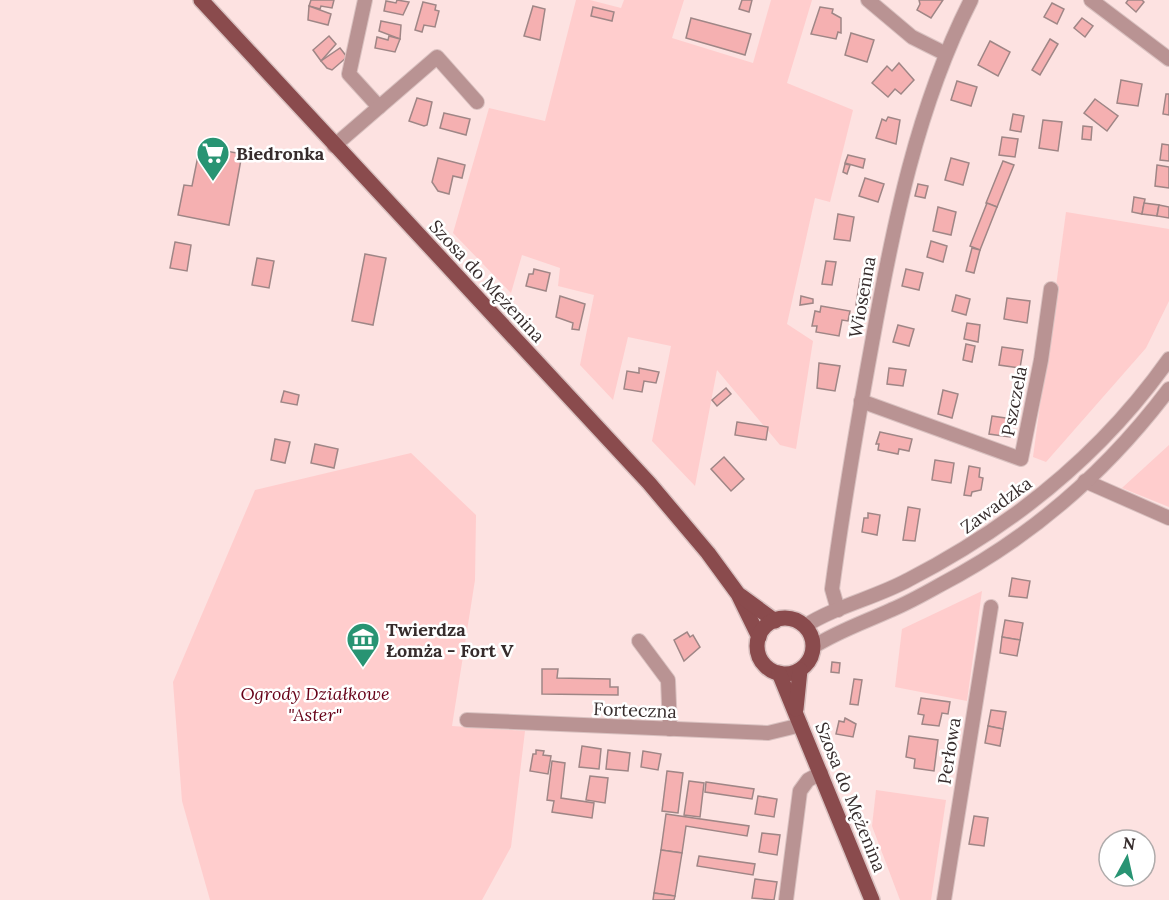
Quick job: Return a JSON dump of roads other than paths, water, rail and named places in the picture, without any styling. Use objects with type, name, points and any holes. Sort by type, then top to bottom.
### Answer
[{"type":"main road","name":"Szosa do Mężenina","points":[[201,0],[649,483],[708,553],[738,594],[759,637]]},
{"type":"main road","name":"Szosa do Mężenina","points":[[738,594],[775,621]]},
{"type":"main road","points":[[775,621],[796,621],[805,626],[813,647],[810,660],[800,670],[779,674],[761,660],[758,644],[759,637],[768,624],[775,621]]},
{"type":"main road","name":"Szosa do Mężenina","points":[[796,709],[800,670]]},
{"type":"main road","name":"Szosa do Mężenina","points":[[779,674],[796,709],[872,900]]},
{"type":"street","points":[[365,0],[349,74],[379,107]]},
{"type":"street","points":[[867,0],[912,37],[946,54]]},
{"type":"street","name":"Wiosenna","points":[[838,610],[832,589],[883,277],[898,211],[946,54],[971,0]]},
{"type":"street","points":[[1091,0],[1169,59]]},
{"type":"street","points":[[334,146],[437,57],[477,102]]},
{"type":"street","name":"Pszczela","points":[[861,401],[1021,459],[1041,360],[1051,290]]},
{"type":"street","name":"Zawadzka","points":[[805,626],[898,586],[990,534],[1063,477],[1117,424],[1169,359]]},
{"type":"street","name":"Zawadzka","points":[[813,647],[830,636],[894,609],[943,584],[1017,539],[1085,481],[1118,449],[1169,389]]},
{"type":"street","points":[[1085,481],[1169,518]]},
{"type":"street","points":[[934,567],[943,584]]},
{"type":"street","name":"Perłowa","points":[[944,900],[991,607]]},
{"type":"street","points":[[639,641],[668,680],[670,729]]},
{"type":"street","name":"Forteczna","points":[[467,720],[768,734],[801,725]]},
{"type":"street","points":[[786,900],[801,791],[804,784],[821,773]]},
{"type":"place","name":"Biedronka","points":[[213,182]]},
{"type":"place","name":"Twierdza Łomża - Fort V","points":[[363,668]]},
{"type":"park label","name":"Ogrody Działkowe \"Aster\"","points":[[315,703]]}]
